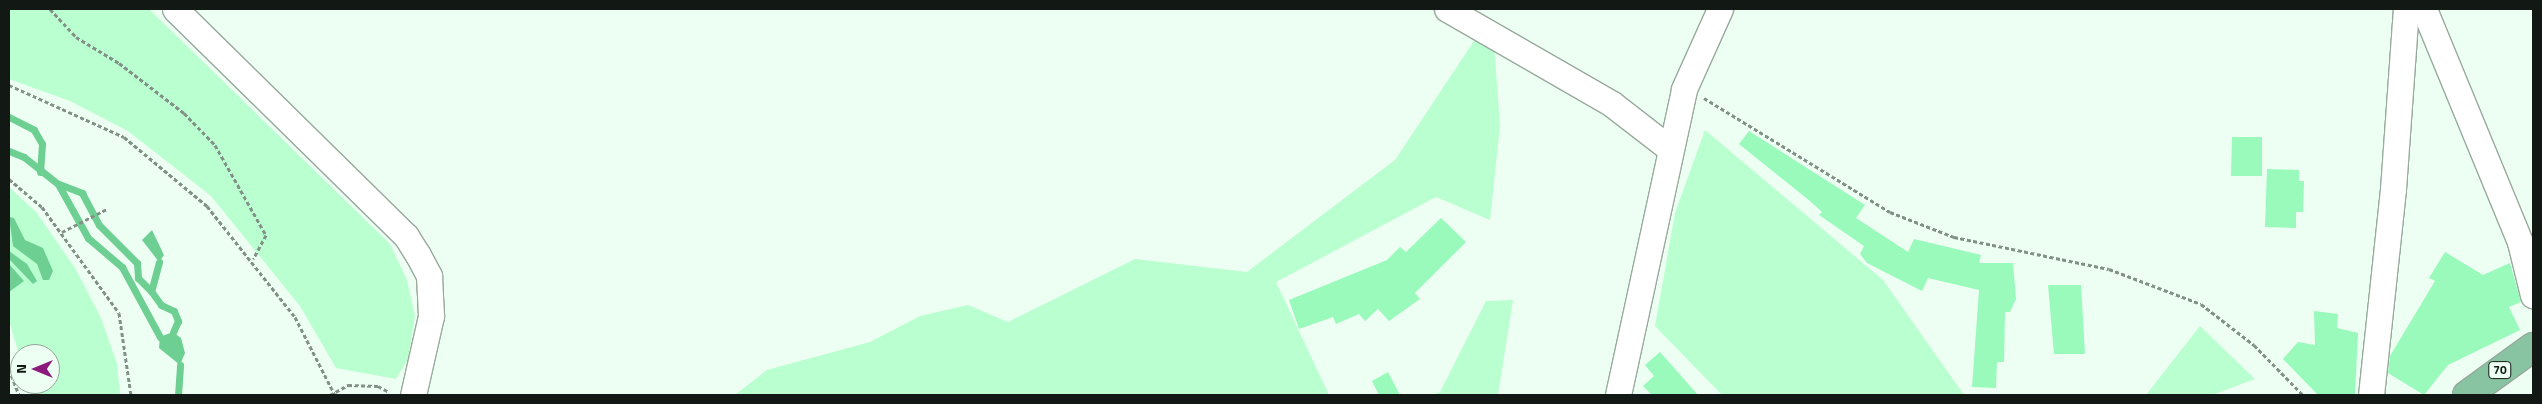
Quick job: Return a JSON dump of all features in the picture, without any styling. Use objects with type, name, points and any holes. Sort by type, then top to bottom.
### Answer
[{"type":"main road","name":"70","points":[[2467,395],[2533,347]]},
{"type":"street","points":[[175,9],[406,236],[418,254],[429,276],[432,316],[413,395]]},
{"type":"street","points":[[1447,9],[1612,104],[1670,149]]},
{"type":"street","points":[[1618,395],[1684,88],[1720,9]]},
{"type":"street","points":[[2371,395],[2393,190],[2406,9]]},
{"type":"street","points":[[2424,9],[2527,233],[2533,295]]},
{"type":"path","points":[[50,9],[76,37],[119,63],[184,113],[215,145],[266,235],[253,260]]},
{"type":"path","points":[[9,85],[66,107],[152,158],[207,206],[253,260],[294,318],[335,395]]},
{"type":"path","points":[[1684,88],[1786,144],[1890,212],[1954,237],[2109,269],[2201,304],[2254,345],[2303,395]]},
{"type":"path","points":[[9,179],[42,207],[119,313],[131,395]]},
{"type":"path","points":[[62,232],[107,209]]},
{"type":"path","points":[[9,369],[19,395]]},
{"type":"path","points":[[330,395],[333,391],[348,385],[378,386],[394,395]]},
{"type":"shaded area","points":[[9,9],[149,9],[390,244],[407,280],[415,316],[408,359],[396,379],[336,368],[300,306],[211,196],[128,131],[70,101],[9,79]]},
{"type":"shaded area","points":[[1480,32],[1494,44],[1500,126],[1490,220],[1436,197],[1276,282],[1329,395],[735,395],[767,370],[870,342],[920,316],[968,305],[1008,322],[1135,259],[1247,272],[1395,160]]},
{"type":"shaded area","points":[[1705,130],[1883,280],[1964,395],[1722,395],[1655,326],[1675,213]]},
{"type":"shaded area","points":[[9,187],[36,212],[75,268],[101,318],[117,364],[120,395],[31,395],[60,394],[60,344],[16,344],[9,320]]},
{"type":"shaded area","points":[[9,217],[14,218],[25,240],[43,248],[53,271],[49,280],[43,280],[37,264],[13,246]]},
{"type":"shaded area","points":[[152,230],[164,255],[159,262],[142,240]]},
{"type":"shaded area","points":[[9,251],[27,264],[37,281],[33,284],[9,259]]},
{"type":"shaded area","points":[[9,264],[24,281],[9,292]]},
{"type":"shaded area","points":[[1513,300],[1498,395],[1432,395],[1440,392],[1486,301]]},
{"type":"shaded area","points":[[2200,326],[2255,379],[2212,395],[2146,395]]},
{"type":"shaded area","points":[[173,332],[181,338],[185,353],[180,365],[159,348],[160,337]]},
{"type":"building","points":[[1749,131],[1865,205],[1856,218],[1908,252],[1914,239],[1981,255],[1979,263],[2013,263],[2016,299],[2010,312],[2005,312],[2004,362],[1997,362],[1996,388],[1972,387],[1979,290],[1928,278],[1922,291],[1867,263],[1860,254],[1864,246],[1819,215],[1822,212],[1810,201],[1739,144]]},
{"type":"building","points":[[2232,137],[2262,137],[2262,176],[2231,176]]},
{"type":"building","points":[[2267,169],[2299,170],[2299,181],[2304,181],[2303,212],[2296,212],[2296,228],[2265,227]]},
{"type":"building","points":[[1441,218],[1466,242],[1415,293],[1420,299],[1389,321],[1378,309],[1365,321],[1359,314],[1336,324],[1333,317],[1299,329],[1289,300],[1387,260],[1400,247],[1406,252]]},
{"type":"building","points":[[2445,252],[2483,275],[2510,263],[2521,302],[2509,307],[2520,330],[2448,365],[2424,395],[2388,373],[2390,356],[2435,281],[2429,278]]},
{"type":"building","points":[[2048,285],[2081,285],[2085,354],[2054,354]]},
{"type":"building","points":[[2314,311],[2338,314],[2337,328],[2358,333],[2355,395],[2318,395],[2283,359],[2298,342],[2315,345]]},
{"type":"building","points":[[1660,352],[1698,395],[1652,395],[1643,386],[1654,376],[1645,365]]},
{"type":"building","points":[[1388,372],[1400,395],[1379,395],[1372,381]]},
{"type":"waterway","points":[[9,117],[34,130],[42,144],[40,172]]},
{"type":"waterway","points":[[9,151],[24,157],[58,184],[88,238],[122,267],[160,337]]},
{"type":"waterway","points":[[59,184],[82,193],[99,225],[137,263],[138,278],[151,291]]},
{"type":"waterway","points":[[159,262],[151,291],[161,305],[174,311],[178,321],[173,332]]},
{"type":"waterway","points":[[178,395],[180,365]]}]
